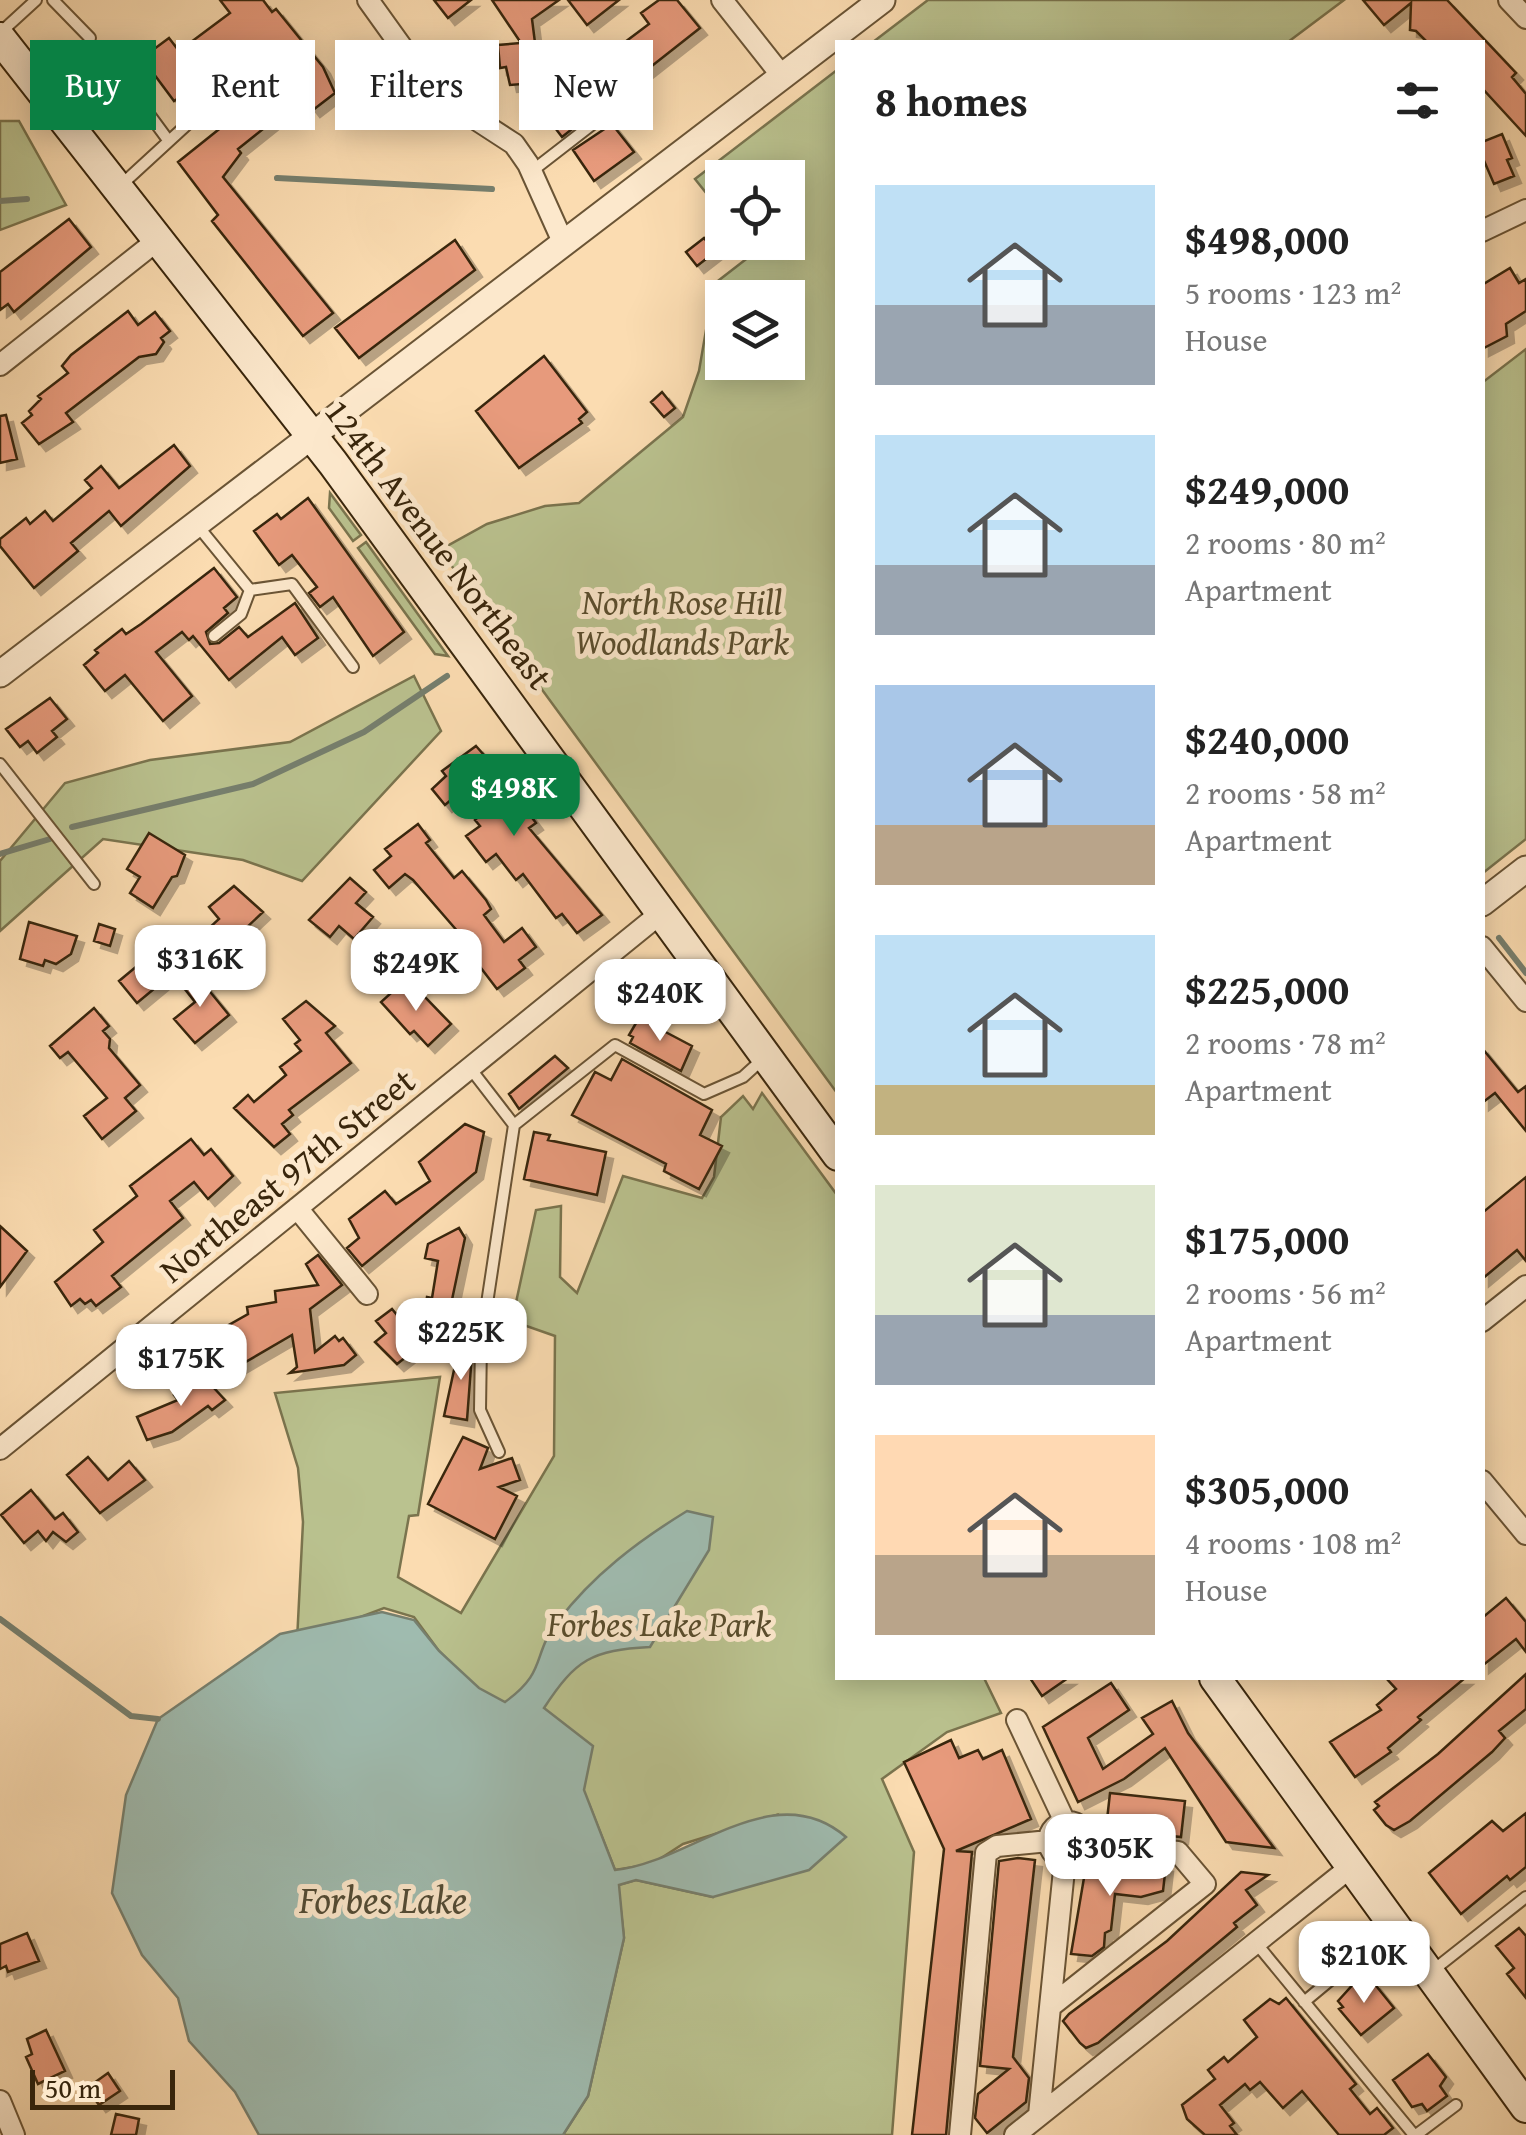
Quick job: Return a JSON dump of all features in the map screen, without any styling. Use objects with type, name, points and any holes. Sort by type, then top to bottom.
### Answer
[{"type":"main road","name":"124th Avenue Northeast","points":[[0,35],[312,436],[835,1151]]},
{"type":"main road","points":[[1215,1680],[1526,2107]]},
{"type":"street","points":[[369,0],[434,92],[514,144],[532,171],[563,242]]},
{"type":"street","points":[[722,0],[782,76]]},
{"type":"street","points":[[0,674],[882,0]]},
{"type":"street","points":[[1509,0],[1526,18]]},
{"type":"street","points":[[1485,230],[1526,210]]},
{"type":"street","points":[[0,365],[158,239]]},
{"type":"street","points":[[1485,901],[1526,869]]},
{"type":"street","name":"Northeast 97th Street","points":[[0,1449],[661,913]]},
{"type":"street","points":[[1485,951],[1526,1001]]},
{"type":"street","points":[[297,1208],[367,1294]]},
{"type":"street","points":[[1485,1319],[1526,1286]]},
{"type":"street","points":[[1485,1485],[1526,1534]]},
{"type":"street","points":[[1017,1720],[1064,1822]]},
{"type":"street","points":[[1064,1822],[1082,1827],[1088,1844],[1082,1855],[1065,1860],[1054,1854],[1049,1841],[1053,1829],[1064,1822]]},
{"type":"street","points":[[960,2135],[986,1854],[998,1846],[1049,1841]]},
{"type":"street","points":[[1051,2006],[1205,1884],[1178,1852],[1088,1844]]},
{"type":"street","points":[[1040,2115],[1065,1860]]},
{"type":"street","points":[[1015,2135],[1352,1866]]},
{"type":"street","points":[[0,2100],[14,2135]]},
{"type":"lane","points":[[0,35],[36,0]]},
{"type":"lane","points":[[53,0],[90,38]]},
{"type":"lane","points":[[156,124],[168,140]]},
{"type":"lane","points":[[118,188],[180,130]]},
{"type":"lane","points":[[532,171],[585,130]]},
{"type":"lane","points":[[197,524],[250,590]]},
{"type":"lane","points":[[250,590],[292,584],[354,666]]},
{"type":"lane","points":[[214,636],[241,614],[250,590]]},
{"type":"lane","points":[[0,764],[94,884]]},
{"type":"lane","points":[[499,1452],[480,1410],[482,1344],[514,1125],[616,1045],[704,1094],[743,1077],[768,1055]]},
{"type":"lane","points":[[470,1068],[514,1125]]},
{"type":"lane","points":[[1430,1973],[1526,1898]]},
{"type":"lane","points":[[1256,1943],[1415,2135],[1456,2105]]},
{"type":"lane","points":[[1304,2002],[1346,1967]]},
{"type":"green space","points":[[928,0],[1344,0],[1291,40],[876,40]]},
{"type":"green space","name":"North Rose Hill Woodlands Park","points":[[835,72],[835,1090],[440,550],[487,524],[545,506],[579,503],[683,417],[699,371],[705,336],[705,380],[805,380],[805,280],[719,280],[745,260],[805,260],[805,160],[720,160]]},
{"type":"green space","points":[[0,121],[19,121],[66,205],[0,230]]},
{"type":"green space","name":"North Rose Hill Woodlands Park","points":[[705,171],[705,192],[695,179]]},
{"type":"green space","points":[[1526,349],[1526,839],[1485,871],[1485,380]]},
{"type":"green space","points":[[330,493],[361,535],[353,541],[329,508]]},
{"type":"green space","points":[[366,542],[448,656],[435,654],[358,548]]},
{"type":"green space","points":[[414,676],[441,731],[302,881],[243,860],[103,839],[0,931],[0,861],[65,783],[150,760],[290,742]]},
{"type":"green space","name":"Forbes Lake Park","points":[[762,1093],[835,1192],[835,1680],[985,1680],[1001,1713],[947,1732],[882,1779],[914,1852],[892,2135],[563,2135],[588,2096],[624,1938],[618,1885],[636,1880],[713,1897],[776,1815],[683,1844],[652,1864],[615,1870],[589,1804],[439,1651],[414,1617],[384,1608],[297,1641],[303,1522],[298,1468],[275,1393],[440,1377],[418,1515],[409,1516],[398,1577],[461,1613],[554,1456],[555,1336],[512,1321],[536,1210],[561,1206],[560,1277],[577,1293],[623,1176],[702,1198],[714,1177],[721,1117],[743,1096],[753,1109]]},
{"type":"water","name":"Forbes Lake","points":[[687,1511],[713,1517],[709,1550],[650,1647],[613,1651],[587,1660],[566,1678],[544,1708],[593,1746],[584,1790],[615,1870],[643,1864],[761,1818],[790,1815],[818,1820],[846,1837],[809,1870],[713,1897],[636,1880],[619,1885],[624,1938],[588,2096],[563,2135],[259,2135],[235,2092],[189,2041],[178,1998],[142,1955],[112,1893],[126,1795],[158,1719],[280,1634],[382,1612],[414,1620],[439,1651],[479,1688],[505,1702],[528,1681],[550,1633],[586,1589],[634,1547]]},
{"type":"building","points":[[220,0],[263,0],[272,12],[276,9],[301,40],[194,40],[230,13]]},
{"type":"building","points":[[434,0],[471,0],[448,18]]},
{"type":"building","points":[[492,0],[559,0],[532,19],[535,40],[519,40]]},
{"type":"building","points":[[568,0],[619,0],[587,25]]},
{"type":"building","points":[[659,0],[677,0],[700,28],[653,65],[653,40],[628,40],[649,24],[641,13]]},
{"type":"building","points":[[1363,0],[1447,0],[1485,40],[1425,40],[1410,30],[1411,3],[1384,25]]},
{"type":"building","points":[[169,38],[176,47],[174,101],[156,77],[156,48]]},
{"type":"building","points":[[1485,40],[1516,73],[1512,77],[1526,94],[1526,136],[1485,91]]},
{"type":"building","points":[[519,43],[519,84],[510,85],[506,67],[500,68],[499,45]]},
{"type":"building","points":[[315,57],[323,67],[335,93],[315,108]]},
{"type":"building","points":[[218,130],[262,130],[238,149],[241,153],[223,177],[333,313],[303,336],[212,221],[218,215],[178,162]]},
{"type":"building","points":[[603,130],[617,130],[634,152],[594,181],[573,150]]},
{"type":"building","points":[[1502,134],[1512,158],[1507,160],[1514,176],[1494,184],[1485,163],[1485,141]]},
{"type":"building","points":[[69,219],[91,247],[14,312],[8,304],[0,310],[0,272]]},
{"type":"building","points":[[705,239],[705,260],[697,266],[686,252]]},
{"type":"building","points":[[455,240],[475,270],[359,358],[335,328]]},
{"type":"building","points":[[1510,268],[1519,283],[1526,279],[1526,311],[1506,324],[1507,336],[1485,347],[1485,283]]},
{"type":"building","points":[[128,311],[138,325],[155,312],[170,331],[161,338],[164,342],[156,354],[139,357],[66,413],[73,422],[39,444],[22,423],[32,415],[29,411],[41,399],[38,396],[68,373],[62,366],[71,355]]},
{"type":"building","points":[[544,356],[587,412],[579,419],[582,423],[519,468],[476,411]]},
{"type":"building","points":[[662,392],[675,408],[664,417],[651,402]]},
{"type":"building","points":[[6,415],[17,459],[0,463],[0,416]]},
{"type":"building","points":[[174,445],[190,466],[121,526],[109,511],[71,543],[78,551],[34,588],[0,546],[0,539],[26,518],[30,524],[45,511],[53,521],[92,488],[85,480],[101,466],[119,488]]},
{"type":"building","points":[[308,498],[404,632],[373,656],[333,597],[320,607],[309,593],[317,587],[292,555],[279,565],[254,531],[277,514],[281,519]]},
{"type":"building","points":[[214,568],[237,597],[224,608],[228,613],[206,632],[210,644],[219,643],[239,627],[248,637],[295,603],[318,638],[295,655],[282,637],[229,680],[193,636],[189,640],[182,632],[156,652],[192,696],[163,721],[125,675],[105,691],[84,665],[98,653],[95,650],[122,629],[126,634],[141,624]]},
{"type":"building","points":[[50,698],[67,719],[52,731],[57,737],[37,753],[28,741],[20,747],[6,729]]},
{"type":"building","points":[[476,746],[492,764],[483,772],[503,797],[512,791],[536,823],[529,828],[602,915],[577,933],[562,914],[556,918],[523,874],[516,880],[496,854],[486,862],[466,836],[480,826],[475,820],[479,816],[459,793],[445,805],[432,789],[446,776],[442,771]]},
{"type":"building","points":[[418,824],[430,840],[426,843],[454,878],[462,871],[486,900],[491,909],[484,915],[504,942],[522,928],[536,947],[519,960],[525,968],[497,989],[468,951],[472,948],[413,880],[405,874],[389,888],[374,870],[391,856],[385,849]]},
{"type":"building","points":[[149,833],[185,855],[177,876],[172,877],[153,908],[130,893],[140,877],[127,869]]},
{"type":"building","points":[[350,878],[366,892],[356,903],[373,917],[354,939],[339,926],[330,937],[309,920]]},
{"type":"building","points":[[234,886],[263,912],[225,948],[208,929],[219,919],[209,907]]},
{"type":"building","points":[[29,922],[77,936],[71,954],[56,964],[45,960],[43,966],[20,959]]},
{"type":"building","points":[[99,924],[115,929],[110,946],[94,941]]},
{"type":"building","points":[[143,961],[161,983],[137,1003],[119,981]]},
{"type":"building","points":[[194,972],[229,1015],[195,1043],[174,1019],[195,1002],[180,983]]},
{"type":"building","points":[[402,983],[414,997],[420,992],[451,1024],[428,1046],[414,1031],[410,1034],[381,1002]]},
{"type":"building","points":[[306,1001],[335,1026],[326,1033],[351,1063],[289,1110],[293,1115],[282,1124],[290,1134],[274,1147],[234,1108],[248,1095],[254,1102],[286,1075],[280,1067],[301,1051],[295,1044],[300,1040],[283,1019]]},
{"type":"building","points":[[94,1008],[109,1026],[103,1031],[110,1039],[109,1048],[140,1085],[125,1098],[136,1111],[102,1139],[84,1116],[107,1098],[68,1052],[60,1058],[50,1046]]},
{"type":"building","points":[[639,1018],[692,1046],[681,1071],[630,1043],[633,1037],[629,1035]]},
{"type":"building","points":[[1485,1052],[1518,1092],[1526,1086],[1526,1131],[1495,1093],[1485,1101]]},
{"type":"building","points":[[555,1056],[568,1068],[519,1109],[509,1094]]},
{"type":"building","points":[[622,1059],[712,1110],[700,1135],[722,1146],[699,1189],[664,1171],[666,1164],[572,1115],[595,1072],[611,1080]]},
{"type":"building","points":[[465,1124],[484,1132],[476,1172],[362,1266],[347,1248],[359,1238],[349,1219],[385,1191],[396,1204],[430,1181],[419,1162]]},
{"type":"building","points":[[534,1132],[550,1135],[548,1140],[606,1152],[597,1195],[524,1179]]},
{"type":"building","points":[[191,1139],[204,1155],[211,1149],[233,1176],[208,1199],[194,1182],[170,1201],[183,1218],[112,1276],[121,1287],[96,1306],[91,1300],[85,1304],[80,1299],[71,1306],[55,1282],[103,1242],[94,1230],[137,1196],[130,1186]]},
{"type":"building","points":[[1526,1177],[1526,1261],[1517,1250],[1485,1277],[1485,1211]]},
{"type":"building","points":[[0,1226],[27,1251],[0,1287]]},
{"type":"building","points":[[459,1228],[465,1238],[445,1333],[438,1332],[397,1364],[375,1342],[386,1333],[376,1321],[392,1309],[412,1333],[417,1303],[426,1304],[427,1297],[432,1298],[438,1261],[425,1258],[428,1244]]},
{"type":"building","points":[[318,1255],[342,1285],[310,1309],[315,1352],[335,1336],[339,1341],[343,1338],[356,1355],[344,1365],[290,1373],[297,1367],[292,1335],[237,1367],[222,1340],[232,1335],[227,1326],[248,1314],[247,1307],[276,1302],[275,1291],[318,1285],[306,1264]]},
{"type":"building","points":[[461,1338],[473,1340],[467,1420],[444,1416]]},
{"type":"building","points":[[201,1374],[225,1400],[212,1410],[208,1406],[172,1432],[147,1440],[137,1417],[178,1400],[174,1395]]},
{"type":"building","points":[[463,1437],[488,1448],[480,1469],[512,1458],[520,1480],[499,1487],[517,1496],[495,1539],[428,1504]]},
{"type":"building","points":[[88,1457],[108,1480],[129,1461],[145,1480],[100,1513],[67,1475]]},
{"type":"building","points":[[31,1490],[55,1519],[63,1513],[78,1532],[66,1542],[53,1532],[46,1541],[38,1531],[24,1543],[1,1515]]},
{"type":"building","points":[[1506,1598],[1526,1622],[1526,1652],[1516,1639],[1485,1664],[1485,1616]]},
{"type":"building","points":[[1526,1674],[1526,1709],[1499,1731],[1505,1738],[1410,1821],[1394,1830],[1386,1825],[1374,1810],[1379,1806],[1375,1802],[1438,1754]]},
{"type":"building","points":[[1031,1680],[1065,1680],[1042,1696]]},
{"type":"building","points":[[1388,1680],[1463,1680],[1418,1717],[1421,1720],[1388,1748],[1391,1752],[1355,1777],[1330,1742],[1381,1710],[1377,1705],[1396,1689]]},
{"type":"building","points":[[1111,1683],[1129,1710],[1088,1738],[1103,1769],[1153,1734],[1142,1718],[1172,1701],[1188,1733],[1274,1848],[1226,1842],[1165,1748],[1124,1779],[1078,1802],[1043,1727]]},
{"type":"building","points":[[951,1740],[959,1758],[978,1750],[983,1759],[1002,1750],[1031,1819],[956,1851],[972,1852],[946,2135],[912,2135],[944,1849],[904,1762]]},
{"type":"building","points":[[1110,1793],[1185,1801],[1181,1837],[1106,1829]]},
{"type":"building","points":[[1526,1813],[1526,1867],[1510,1880],[1507,1876],[1461,1914],[1429,1873],[1492,1821],[1503,1831]]},
{"type":"building","points":[[1035,1860],[1013,2057],[1029,2078],[1026,2102],[987,2133],[975,2118],[978,2094],[1009,2069],[980,2066],[999,1861]]},
{"type":"building","points":[[1099,1861],[1166,1865],[1163,1891],[1141,1897],[1115,1894],[1111,1930],[1105,1933],[1104,1947],[1092,1956],[1071,1954],[1085,1872]]},
{"type":"building","points":[[1241,1872],[1268,1875],[1246,1890],[1257,1905],[1234,1923],[1237,1927],[1098,2043],[1086,2048],[1080,2043],[1063,2021],[1069,2014],[1167,1941]]},
{"type":"building","points":[[1519,1928],[1526,1936],[1526,1998],[1507,1974],[1514,1968],[1496,1946]]},
{"type":"building","points":[[27,1933],[39,1961],[8,1972],[6,1966],[0,1969],[0,1944]]},
{"type":"building","points":[[1358,1979],[1364,1986],[1373,1982],[1394,2008],[1361,2035],[1339,2009],[1343,2007],[1338,2001]]},
{"type":"building","points":[[1286,1998],[1356,2084],[1350,2089],[1370,2114],[1377,2108],[1393,2128],[1384,2135],[1339,2135],[1302,2091],[1283,2108],[1260,2082],[1250,2090],[1245,2084],[1220,2105],[1234,2123],[1230,2126],[1237,2135],[1205,2135],[1187,2119],[1182,2105],[1215,2079],[1208,2070],[1224,2057],[1228,2062],[1257,2037],[1244,2020],[1270,1999],[1279,2004]]},
{"type":"building","points":[[46,2030],[65,2071],[38,2084],[26,2057],[32,2054],[27,2039]]},
{"type":"building","points":[[1428,2054],[1446,2077],[1440,2086],[1447,2096],[1427,2111],[1422,2104],[1412,2107],[1393,2080]]},
{"type":"building","points":[[108,2073],[120,2091],[99,2105],[87,2088]]},
{"type":"building","points":[[116,2114],[139,2119],[136,2135],[111,2135]]},
{"type":"waterway","points":[[277,178],[492,189]]},
{"type":"waterway","points":[[0,201],[27,199]]},
{"type":"waterway","points":[[72,827],[253,784],[364,732],[447,676]]},
{"type":"waterway","points":[[0,854],[50,839]]},
{"type":"waterway","points":[[1499,938],[1526,973]]},
{"type":"waterway","points":[[0,1619],[131,1716],[158,1719]]}]
